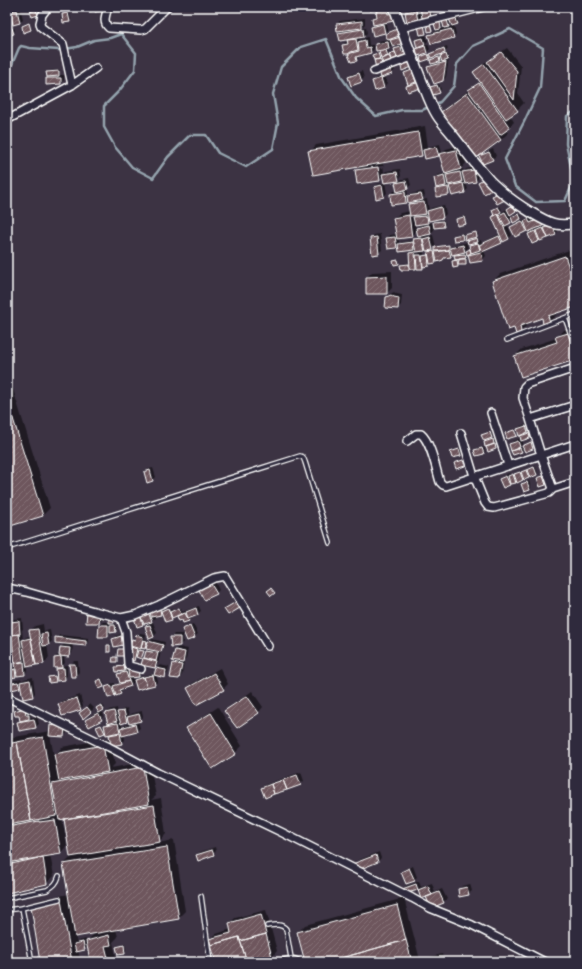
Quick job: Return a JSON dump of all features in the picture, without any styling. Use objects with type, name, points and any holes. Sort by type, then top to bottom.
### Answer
[{"type":"street","points":[[48,7],[42,15],[40,23],[41,27],[62,43],[72,85]]},
{"type":"street","points":[[108,7],[105,22],[106,26],[109,28],[141,30],[148,27],[167,7]]},
{"type":"street","points":[[394,7],[412,57],[437,115],[479,168],[491,182],[522,207],[558,225],[575,223]]},
{"type":"street","points":[[401,28],[483,7]]},
{"type":"street","points":[[374,70],[412,57]]},
{"type":"street","points":[[7,120],[72,85],[96,68]]},
{"type":"street","points":[[553,489],[523,398],[524,386],[575,368]]},
{"type":"street","points":[[530,419],[575,405]]},
{"type":"street","points":[[491,413],[508,466]]},
{"type":"street","points":[[460,433],[474,476],[488,507],[494,508],[549,493],[553,489],[575,482]]},
{"type":"street","points":[[407,442],[416,434],[421,434],[424,436],[428,443],[440,482],[443,485],[448,486],[474,476],[575,444]]},
{"type":"street","points":[[7,588],[27,592],[121,618],[135,615],[214,578],[225,576],[268,646]]},
{"type":"street","points":[[121,618],[126,632],[128,664],[129,666],[142,669]]},
{"type":"street","points":[[7,697],[109,747],[158,774],[281,832],[430,908],[472,925],[544,962]]},
{"type":"lane","points":[[507,340],[575,314]]},
{"type":"lane","points":[[565,318],[575,346]]},
{"type":"lane","points":[[7,548],[300,456],[303,457],[305,462],[330,543]]},
{"type":"lane","points":[[7,898],[52,888],[57,883],[59,876]]},
{"type":"lane","points":[[201,896],[210,962]]},
{"type":"lane","points":[[7,910],[59,899]]},
{"type":"lane","points":[[22,908],[32,962]]},
{"type":"lane","points":[[267,926],[280,925],[286,928],[291,958]]},
{"type":"lane","points":[[277,962],[291,958],[297,959],[300,962]]},
{"type":"building","points":[[83,7],[92,7],[92,11],[83,11]]},
{"type":"building","points":[[94,7],[100,7],[100,11],[95,12]]},
{"type":"building","points":[[356,7],[387,7],[370,11],[367,8],[356,10]]},
{"type":"building","points":[[420,7],[429,7],[431,17],[422,18]]},
{"type":"building","points":[[445,7],[452,7],[453,10],[445,11]]},
{"type":"building","points":[[387,9],[388,14],[393,13],[394,21],[373,25],[372,18],[377,17],[376,11]]},
{"type":"building","points":[[17,10],[20,23],[13,25],[10,11]]},
{"type":"building","points":[[36,10],[38,15],[32,17],[30,12]]},
{"type":"building","points":[[416,10],[418,21],[407,23],[405,12]]},
{"type":"building","points":[[9,13],[11,22],[7,23],[7,14]]},
{"type":"building","points":[[68,13],[70,22],[63,23],[62,14]]},
{"type":"building","points":[[455,17],[458,24],[452,26],[449,19]]},
{"type":"building","points":[[447,20],[449,27],[444,28],[442,21]]},
{"type":"building","points":[[362,21],[362,28],[337,31],[336,24]]},
{"type":"building","points":[[440,22],[441,29],[436,30],[434,24]]},
{"type":"building","points":[[29,23],[31,30],[23,33],[22,26]]},
{"type":"building","points":[[383,24],[385,33],[373,36],[371,27]]},
{"type":"building","points":[[430,24],[432,31],[428,32],[427,25]]},
{"type":"building","points":[[424,25],[426,34],[420,35],[418,26]]},
{"type":"building","points":[[12,28],[14,34],[9,35],[7,30]]},
{"type":"building","points":[[363,29],[364,37],[340,41],[338,33]]},
{"type":"building","points":[[397,29],[399,36],[388,40],[385,34]]},
{"type":"building","points":[[451,29],[454,38],[431,44],[428,35]]},
{"type":"building","points":[[401,37],[403,43],[393,47],[390,40]]},
{"type":"building","points":[[423,38],[425,45],[417,48],[415,40]]},
{"type":"building","points":[[356,39],[358,50],[344,54],[342,45],[348,44],[347,40]]},
{"type":"building","points":[[365,40],[366,48],[370,47],[371,53],[356,57],[357,61],[351,62],[348,55],[359,51],[358,42]]},
{"type":"building","points":[[388,42],[389,49],[376,51],[375,44]]},
{"type":"building","points":[[425,46],[427,53],[418,56],[416,49]]},
{"type":"building","points":[[401,47],[402,52],[407,50],[409,56],[398,60],[394,49]]},
{"type":"building","points":[[444,48],[445,53],[431,58],[429,54]]},
{"type":"building","points":[[386,50],[388,56],[381,58],[379,52]]},
{"type":"building","points":[[395,52],[398,60],[392,62],[389,54]]},
{"type":"building","points":[[501,52],[517,71],[514,100],[487,62]]},
{"type":"building","points":[[378,53],[380,59],[374,60],[372,55]]},
{"type":"building","points":[[428,54],[430,59],[421,62],[420,57]]},
{"type":"building","points":[[446,54],[448,60],[442,62],[440,56]]},
{"type":"building","points":[[389,56],[392,62],[384,65],[381,59]]},
{"type":"building","points":[[439,57],[440,62],[431,64],[430,60]]},
{"type":"building","points":[[380,59],[383,66],[376,68],[374,60]]},
{"type":"building","points":[[410,60],[412,67],[402,71],[400,63]]},
{"type":"building","points":[[446,62],[443,81],[434,84],[427,67]]},
{"type":"building","points":[[484,64],[518,111],[506,119],[473,72]]},
{"type":"building","points":[[390,67],[392,74],[381,78],[379,70]]},
{"type":"building","points":[[412,70],[416,82],[408,85],[404,73]]},
{"type":"building","points":[[59,71],[59,76],[47,77],[46,72]]},
{"type":"building","points":[[359,73],[362,82],[351,86],[348,77]]},
{"type":"building","points":[[46,78],[61,78],[61,84],[46,85]]},
{"type":"building","points":[[381,78],[384,88],[375,91],[372,81]]},
{"type":"building","points":[[420,82],[421,88],[408,92],[406,86]]},
{"type":"building","points":[[479,83],[510,128],[500,135],[468,90]]},
{"type":"building","points":[[437,85],[440,93],[433,95],[430,87]]},
{"type":"building","points":[[467,93],[501,140],[475,159],[441,112]]},
{"type":"building","points":[[418,132],[422,156],[313,175],[308,151]]},
{"type":"building","points":[[436,147],[439,156],[425,159],[423,150]]},
{"type":"building","points":[[456,150],[461,169],[445,174],[439,154]]},
{"type":"building","points":[[489,152],[493,160],[483,164],[479,156]]},
{"type":"building","points":[[378,167],[380,181],[357,184],[355,170]]},
{"type":"building","points":[[474,170],[476,182],[465,184],[462,172]]},
{"type":"building","points":[[397,172],[399,181],[384,183],[382,174]]},
{"type":"building","points":[[460,172],[462,182],[448,185],[446,175]]},
{"type":"building","points":[[444,175],[446,186],[436,188],[434,178]]},
{"type":"building","points":[[486,178],[492,190],[484,194],[478,182]]},
{"type":"building","points":[[406,181],[408,189],[397,192],[395,183]]},
{"type":"building","points":[[463,183],[465,193],[452,196],[449,186]]},
{"type":"building","points":[[382,185],[384,197],[376,199],[374,187]]},
{"type":"building","points":[[448,187],[449,195],[436,197],[435,189]]},
{"type":"building","points":[[405,192],[406,203],[391,205],[390,194]]},
{"type":"building","points":[[500,192],[505,200],[497,204],[492,196]]},
{"type":"building","points":[[421,194],[423,200],[408,203],[407,196]]},
{"type":"building","points":[[424,202],[426,214],[410,216],[408,204]]},
{"type":"building","points":[[513,205],[516,211],[510,215],[507,209]]},
{"type":"building","points":[[441,207],[443,218],[429,221],[427,211]]},
{"type":"building","points":[[498,207],[501,212],[494,216],[492,210]]},
{"type":"building","points":[[575,211],[575,220],[574,220],[570,214]]},
{"type":"building","points":[[505,212],[511,223],[505,226],[499,215]]},
{"type":"building","points":[[498,214],[509,239],[503,242],[492,217]]},
{"type":"building","points":[[519,214],[521,219],[513,223],[511,217]]},
{"type":"building","points":[[409,215],[412,237],[397,239],[393,218]]},
{"type":"building","points":[[427,216],[428,223],[415,225],[413,217]]},
{"type":"building","points":[[464,217],[466,224],[457,226],[456,219]]},
{"type":"building","points":[[528,219],[530,223],[539,219],[547,224],[528,232],[524,221]]},
{"type":"building","points":[[443,221],[444,227],[434,228],[433,222]]},
{"type":"building","points":[[522,221],[527,231],[515,237],[510,227]]},
{"type":"building","points":[[552,224],[556,235],[548,238],[544,228]]},
{"type":"building","points":[[429,225],[431,234],[418,237],[416,228]]},
{"type":"building","points":[[543,228],[548,238],[540,241],[536,231]]},
{"type":"building","points":[[535,231],[539,241],[532,244],[528,234]]},
{"type":"building","points":[[476,232],[477,237],[465,240],[464,235]]},
{"type":"building","points":[[462,234],[463,240],[454,241],[453,236]]},
{"type":"building","points":[[499,236],[502,243],[482,252],[479,245]]},
{"type":"building","points":[[377,237],[379,254],[372,255],[370,238]]},
{"type":"building","points":[[395,237],[397,248],[388,249],[386,238]]},
{"type":"building","points":[[430,237],[433,250],[426,251],[423,239]]},
{"type":"building","points":[[422,238],[425,251],[416,252],[413,239]]},
{"type":"building","points":[[477,238],[478,242],[468,244],[467,241]]},
{"type":"building","points":[[413,242],[414,250],[399,252],[398,244]]},
{"type":"building","points":[[478,243],[480,250],[471,253],[469,245]]},
{"type":"building","points":[[449,245],[449,250],[435,251],[435,247]]},
{"type":"building","points":[[463,245],[465,252],[452,255],[450,248]]},
{"type":"building","points":[[470,249],[471,253],[467,255],[466,251]]},
{"type":"building","points":[[449,250],[451,257],[444,258],[443,260],[437,262],[435,252]]},
{"type":"building","points":[[434,251],[436,263],[430,264],[428,252]]},
{"type":"building","points":[[415,252],[416,269],[410,269],[409,253]]},
{"type":"building","points":[[481,252],[483,261],[470,263],[468,255]]},
{"type":"building","points":[[465,254],[466,258],[455,260],[454,255]]},
{"type":"building","points":[[416,255],[421,255],[423,269],[417,269]]},
{"type":"building","points":[[428,255],[429,266],[423,267],[422,256]]},
{"type":"building","points":[[565,256],[575,285],[575,307],[548,316],[550,322],[543,324],[542,318],[520,326],[521,332],[516,334],[514,328],[508,330],[492,281]]},
{"type":"building","points":[[459,259],[466,259],[466,265],[458,265]]},
{"type":"building","points":[[398,260],[399,264],[394,265],[393,261]]},
{"type":"building","points":[[457,260],[458,267],[453,268],[452,261]]},
{"type":"building","points":[[409,264],[409,270],[401,270],[400,265]]},
{"type":"building","points":[[387,276],[387,294],[366,294],[366,277]]},
{"type":"building","points":[[391,295],[399,298],[398,309],[385,308],[386,297]]},
{"type":"building","points":[[568,333],[575,360],[521,377],[514,356],[557,342],[555,337]]},
{"type":"building","points":[[7,399],[43,516],[7,527]]},
{"type":"building","points":[[526,426],[528,432],[519,436],[517,429]]},
{"type":"building","points":[[514,430],[517,436],[507,439],[505,433]]},
{"type":"building","points":[[490,432],[492,438],[484,441],[481,435]]},
{"type":"building","points":[[529,433],[530,438],[521,441],[520,436]]},
{"type":"building","points":[[493,439],[494,444],[485,447],[484,442]]},
{"type":"building","points":[[518,441],[520,447],[511,451],[509,444]]},
{"type":"building","points":[[531,442],[533,449],[525,452],[522,446]]},
{"type":"building","points":[[495,444],[496,449],[488,452],[486,447]]},
{"type":"building","points":[[482,448],[484,454],[476,456],[474,450]]},
{"type":"building","points":[[520,448],[522,452],[513,455],[511,451]]},
{"type":"building","points":[[459,449],[461,456],[452,458],[450,452]]},
{"type":"building","points":[[463,460],[465,466],[456,469],[454,463]]},
{"type":"building","points":[[534,467],[537,475],[530,478],[527,470]]},
{"type":"building","points":[[150,470],[153,481],[147,483],[144,472]]},
{"type":"building","points":[[526,470],[529,478],[524,480],[521,472]]},
{"type":"building","points":[[520,472],[523,480],[517,483],[514,474]]},
{"type":"building","points":[[513,474],[516,483],[510,484],[508,476]]},
{"type":"building","points":[[506,476],[510,485],[503,488],[499,479]]},
{"type":"building","points":[[543,476],[546,485],[540,487],[537,478]]},
{"type":"building","points":[[527,482],[530,490],[524,492],[521,484]]},
{"type":"building","points":[[211,584],[217,594],[204,600],[199,590]]},
{"type":"building","points":[[271,588],[275,593],[271,596],[267,591]]},
{"type":"building","points":[[236,602],[240,608],[228,615],[224,609]]},
{"type":"building","points":[[157,608],[158,610],[160,609],[161,615],[151,617],[150,609]]},
{"type":"building","points":[[168,608],[172,620],[165,622],[161,611]]},
{"type":"building","points":[[179,608],[181,614],[172,618],[170,612]]},
{"type":"building","points":[[196,608],[198,615],[188,619],[186,612]]},
{"type":"building","points":[[87,611],[94,612],[94,615],[100,615],[99,623],[86,623]]},
{"type":"building","points":[[148,612],[152,622],[144,624],[140,615]]},
{"type":"building","points":[[185,613],[189,621],[183,623],[182,620],[179,621],[177,616]]},
{"type":"building","points":[[140,615],[143,625],[137,627],[134,618]]},
{"type":"building","points":[[109,618],[113,618],[114,623],[109,623]]},
{"type":"building","points":[[19,621],[20,634],[11,635],[10,622]]},
{"type":"building","points":[[99,625],[108,625],[108,637],[98,637]]},
{"type":"building","points":[[110,625],[115,625],[116,632],[110,633]]},
{"type":"building","points":[[150,625],[154,637],[149,639],[145,626]]},
{"type":"building","points":[[190,626],[195,638],[187,641],[182,629]]},
{"type":"building","points":[[38,629],[44,664],[36,665],[29,630]]},
{"type":"building","points":[[47,633],[49,645],[43,646],[41,634]]},
{"type":"building","points":[[19,634],[23,661],[15,663],[11,635]]},
{"type":"building","points":[[10,635],[12,640],[7,642],[7,636]]},
{"type":"building","points":[[136,635],[143,637],[141,649],[130,646],[132,639],[135,640]]},
{"type":"building","points":[[121,636],[123,645],[114,647],[112,639]]},
{"type":"building","points":[[55,637],[86,641],[86,646],[55,643]]},
{"type":"building","points":[[170,637],[180,637],[180,646],[171,647]]},
{"type":"building","points":[[31,638],[36,665],[27,667],[22,640]]},
{"type":"building","points":[[143,640],[147,641],[145,649],[141,648]]},
{"type":"building","points":[[148,641],[163,645],[161,652],[146,649]]},
{"type":"building","points":[[107,645],[110,645],[110,652],[107,652]]},
{"type":"building","points":[[60,647],[70,648],[69,657],[59,656]]},
{"type":"building","points":[[131,647],[137,649],[134,661],[128,659]]},
{"type":"building","points":[[118,649],[126,649],[125,656],[117,656]]},
{"type":"building","points":[[138,650],[144,651],[141,659],[136,657]]},
{"type":"building","points":[[175,650],[185,652],[183,663],[172,661]]},
{"type":"building","points":[[146,651],[158,653],[156,661],[144,658]]},
{"type":"building","points":[[61,657],[62,668],[54,668],[54,658]]},
{"type":"building","points":[[113,657],[117,657],[117,662],[112,662]]},
{"type":"building","points":[[143,658],[157,662],[155,668],[141,665]]},
{"type":"building","points":[[24,662],[25,675],[17,676],[15,663]]},
{"type":"building","points":[[173,663],[182,665],[179,679],[170,678]]},
{"type":"building","points":[[69,664],[75,664],[76,677],[71,677]]},
{"type":"building","points":[[124,666],[125,671],[116,672],[115,667]]},
{"type":"building","points":[[64,668],[65,680],[57,681],[56,669]]},
{"type":"building","points":[[156,668],[166,670],[165,678],[154,675]]},
{"type":"building","points":[[15,669],[16,677],[7,679],[7,671]]},
{"type":"building","points":[[138,669],[139,677],[129,678],[128,670]]},
{"type":"building","points":[[126,672],[129,681],[120,683],[117,674]]},
{"type":"building","points":[[214,673],[224,690],[196,705],[187,688]]},
{"type":"building","points":[[153,675],[155,685],[147,687],[144,677]]},
{"type":"building","points":[[55,676],[56,682],[49,683],[48,677]]},
{"type":"building","points":[[144,677],[147,687],[137,690],[134,680]]},
{"type":"building","points":[[101,679],[104,687],[99,689],[96,681]]},
{"type":"building","points":[[30,680],[33,697],[23,699],[20,682]]},
{"type":"building","points":[[129,681],[131,686],[119,690],[121,694],[116,696],[113,686]]},
{"type":"building","points":[[18,682],[20,688],[7,691],[7,684]]},
{"type":"building","points":[[111,685],[115,696],[108,698],[105,687]]},
{"type":"building","points":[[247,696],[259,713],[237,728],[224,711]]},
{"type":"building","points":[[77,698],[81,710],[62,716],[58,704]]},
{"type":"building","points":[[101,705],[104,710],[99,713],[96,708]]},
{"type":"building","points":[[87,707],[91,712],[83,719],[79,713]]},
{"type":"building","points":[[25,708],[26,715],[29,715],[29,719],[20,721],[19,716],[15,716],[14,711]]},
{"type":"building","points":[[114,711],[117,721],[108,724],[105,713]]},
{"type":"building","points":[[124,711],[127,722],[121,724],[117,712]]},
{"type":"building","points":[[98,713],[102,720],[89,727],[85,720]]},
{"type":"building","points":[[211,713],[236,754],[212,769],[186,728]]},
{"type":"building","points":[[139,714],[141,721],[129,724],[127,717]]},
{"type":"building","points":[[34,719],[36,728],[19,731],[17,722]]},
{"type":"building","points":[[118,723],[120,732],[106,735],[104,725]]},
{"type":"building","points":[[135,724],[137,732],[122,736],[120,728]]},
{"type":"building","points":[[50,725],[65,727],[64,737],[49,736]]},
{"type":"building","points":[[101,725],[105,733],[100,735],[96,727]]},
{"type":"building","points":[[120,733],[122,744],[111,746],[109,735]]},
{"type":"building","points":[[43,737],[56,816],[31,821],[17,742]]},
{"type":"building","points":[[17,742],[31,821],[7,825],[7,744]]},
{"type":"building","points":[[103,745],[108,772],[59,781],[54,754]]},
{"type":"building","points":[[143,767],[149,804],[59,820],[52,784]]},
{"type":"building","points":[[297,775],[301,785],[287,790],[283,780]]},
{"type":"building","points":[[283,780],[287,790],[274,794],[271,784]]},
{"type":"building","points":[[271,784],[274,794],[265,798],[261,788]]},
{"type":"building","points":[[154,805],[160,842],[70,857],[64,819]]},
{"type":"building","points":[[55,820],[61,854],[7,863],[7,827],[39,821]]},
{"type":"building","points":[[167,847],[179,919],[75,937],[63,864]]},
{"type":"building","points":[[212,850],[214,855],[198,861],[196,855]]},
{"type":"building","points":[[376,855],[378,862],[358,870],[355,863]]},
{"type":"building","points":[[43,857],[47,884],[7,893],[7,865]]},
{"type":"building","points":[[409,868],[415,881],[406,884],[401,872]]},
{"type":"building","points":[[416,884],[418,890],[404,894],[402,889]]},
{"type":"building","points":[[428,886],[432,895],[421,899],[418,890]]},
{"type":"building","points":[[467,887],[469,895],[459,897],[458,889]]},
{"type":"building","points":[[439,892],[444,903],[431,908],[426,897]]},
{"type":"building","points":[[61,900],[72,962],[40,962],[31,907]]},
{"type":"building","points":[[397,905],[406,940],[327,962],[305,962],[297,932]]},
{"type":"building","points":[[261,914],[266,934],[240,941],[239,937],[211,945],[209,939],[231,933],[229,923]]},
{"type":"building","points":[[266,934],[272,957],[256,962],[241,962],[246,959],[240,941]]},
{"type":"building","points":[[109,935],[111,945],[105,946],[109,962],[81,962],[90,960],[86,941]]},
{"type":"building","points":[[239,937],[246,959],[236,962],[216,962],[211,945]]},
{"type":"building","points":[[406,940],[412,962],[327,962]]},
{"type":"building","points":[[83,942],[85,950],[76,952],[74,944]]},
{"type":"building","points":[[124,945],[125,954],[118,955],[116,947]]},
{"type":"building","points":[[437,959],[438,962],[426,962]]},
{"type":"waterway","points":[[7,76],[21,46],[59,50],[77,47],[94,40],[110,38],[121,34],[136,53],[135,70],[119,91],[104,106],[104,127],[115,147],[132,167],[153,178],[168,157],[190,135],[206,135],[218,153],[246,167],[273,149],[278,123],[273,94],[281,67],[301,47],[326,39],[342,78],[356,98],[376,116],[402,110],[422,110],[440,102],[454,86],[457,64],[473,46],[510,29],[543,48],[540,88],[505,159],[515,186],[536,202],[565,201],[574,181],[566,144],[567,116],[575,111]]}]
